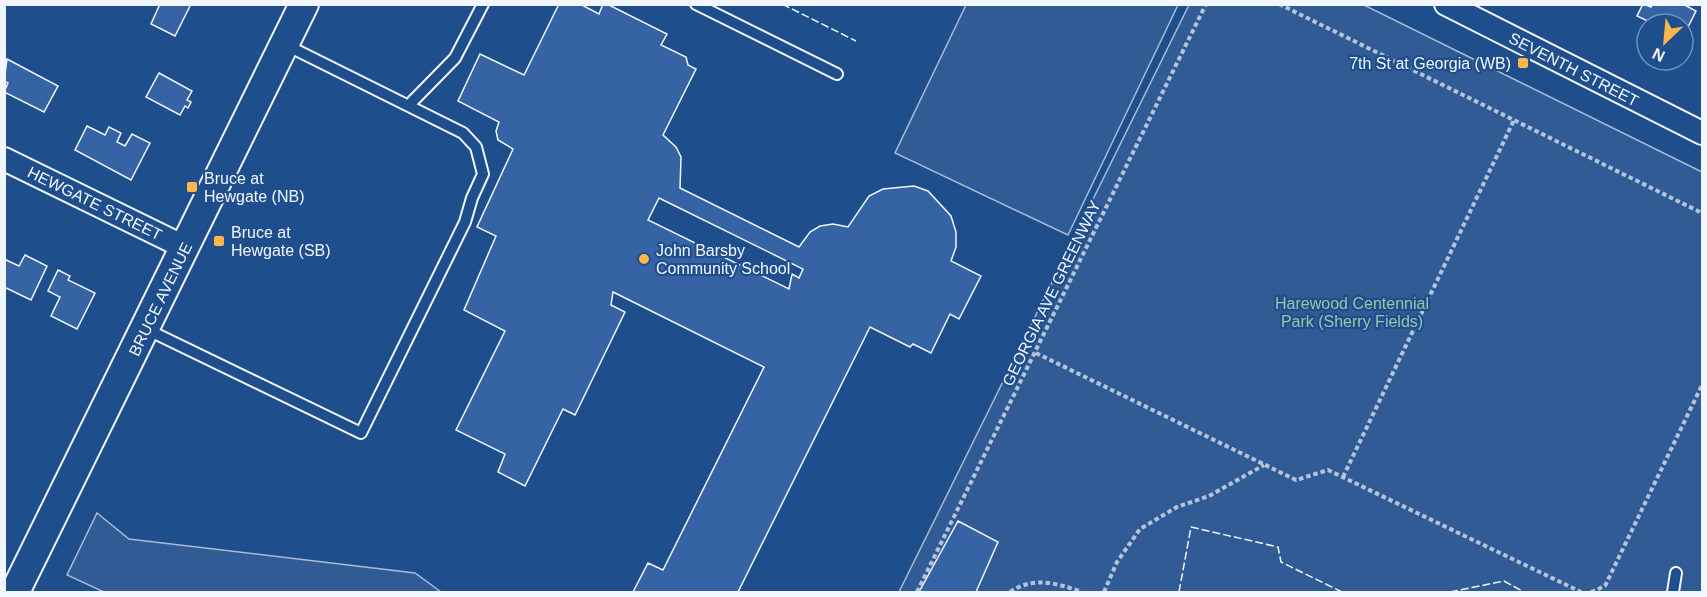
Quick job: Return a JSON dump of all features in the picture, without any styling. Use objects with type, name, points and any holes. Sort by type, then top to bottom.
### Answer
[{"type":"street","name":"BRUCE AVENUE","points":[[15,592],[304,4]]},
{"type":"street","name":"SEVENTH STREET","points":[[1446,4],[1702,133]]},
{"type":"street","name":"HEWGATE STREET","points":[[4,159],[186,248]]},
{"type":"lane","points":[[410,105],[455,58],[483,4]]},
{"type":"lane","points":[[696,4],[837,74]]},
{"type":"lane","points":[[146,329],[361,433],[465,222],[472,198],[483,174],[476,147],[463,133],[284,44]]},
{"type":"lane","points":[[1673,592],[1676,573]]},
{"type":"path","name":"GEORGIA AVE GREENWAY","points":[[917,592],[1206,4]]},
{"type":"path","points":[[1279,4],[1702,213]]},
{"type":"path","points":[[1343,477],[1514,120]]},
{"type":"path","points":[[1036,353],[1296,480],[1328,470],[1581,592]]},
{"type":"path","points":[[1591,592],[1605,586],[1702,385]]},
{"type":"path","points":[[1104,592],[1117,562],[1140,529],[1177,507],[1209,496],[1265,465]]},
{"type":"path","points":[[1010,592],[1031,582],[1053,582],[1082,592]]},
{"type":"green space","points":[[966,5],[1178,5],[1068,235],[895,153]]},
{"type":"green space","name":"Harewood Centennial Park (Sherry Fields)","points":[[1189,5],[1364,5],[1702,172],[1702,592],[899,592]]},
{"type":"green space","points":[[97,513],[129,539],[415,573],[441,592],[104,592],[67,575]]},
{"type":"building","points":[[160,4],[191,4],[175,36],[151,24]]},
{"type":"building","points":[[559,4],[580,4],[599,14],[603,4],[607,4],[667,34],[661,45],[686,57],[688,65],[696,69],[663,135],[676,147],[681,157],[680,188],[799,247],[810,232],[820,226],[833,224],[848,227],[869,196],[883,189],[914,186],[928,191],[951,216],[956,232],[956,247],[951,261],[981,276],[959,319],[950,314],[931,353],[913,344],[910,347],[870,327],[738,592],[633,592],[648,563],[663,570],[764,367],[613,292],[611,305],[625,312],[575,415],[563,409],[525,486],[498,472],[505,454],[456,430],[505,331],[464,310],[496,236],[477,227],[513,149],[498,140],[496,131],[499,122],[458,101],[480,54],[524,75]],"holes":[[[659,198],[803,269],[799,278],[792,274],[789,289],[648,220]]]},
{"type":"building","points":[[1643,4],[1651,7],[1652,4],[1683,4],[1696,11],[1695,13],[1639,12]]},
{"type":"building","points":[[7,59],[58,86],[44,112],[4,92],[8,83],[4,81]]},
{"type":"building","points":[[159,73],[192,91],[187,100],[191,102],[188,108],[185,106],[180,115],[146,97]]},
{"type":"building","points":[[87,126],[105,135],[109,127],[121,133],[117,142],[125,146],[132,134],[150,143],[131,180],[75,150]]},
{"type":"building","points":[[25,255],[47,266],[31,300],[4,287],[4,259],[19,266]]},
{"type":"building","points":[[58,270],[70,276],[68,280],[95,293],[77,329],[51,316],[60,297],[48,291]]},
{"type":"building","points":[[958,521],[998,542],[976,592],[919,592]]},
{"type":"fence","points":[[782,4],[856,41]]},
{"type":"fence","points":[[1179,592],[1191,527],[1278,547],[1281,562],[1342,592]]},
{"type":"fence","points":[[1450,592],[1504,581],[1524,592]]},
{"type":"place","name":"7th St at Georgia (WB)","points":[[1523,63]]},
{"type":"place","name":"Bruce at Hewgate (NB)","points":[[192,187]]},
{"type":"place","name":"Bruce at Hewgate (SB)","points":[[219,241]]},
{"type":"place","name":"John Barsby Community School","points":[[644,259]]}]
